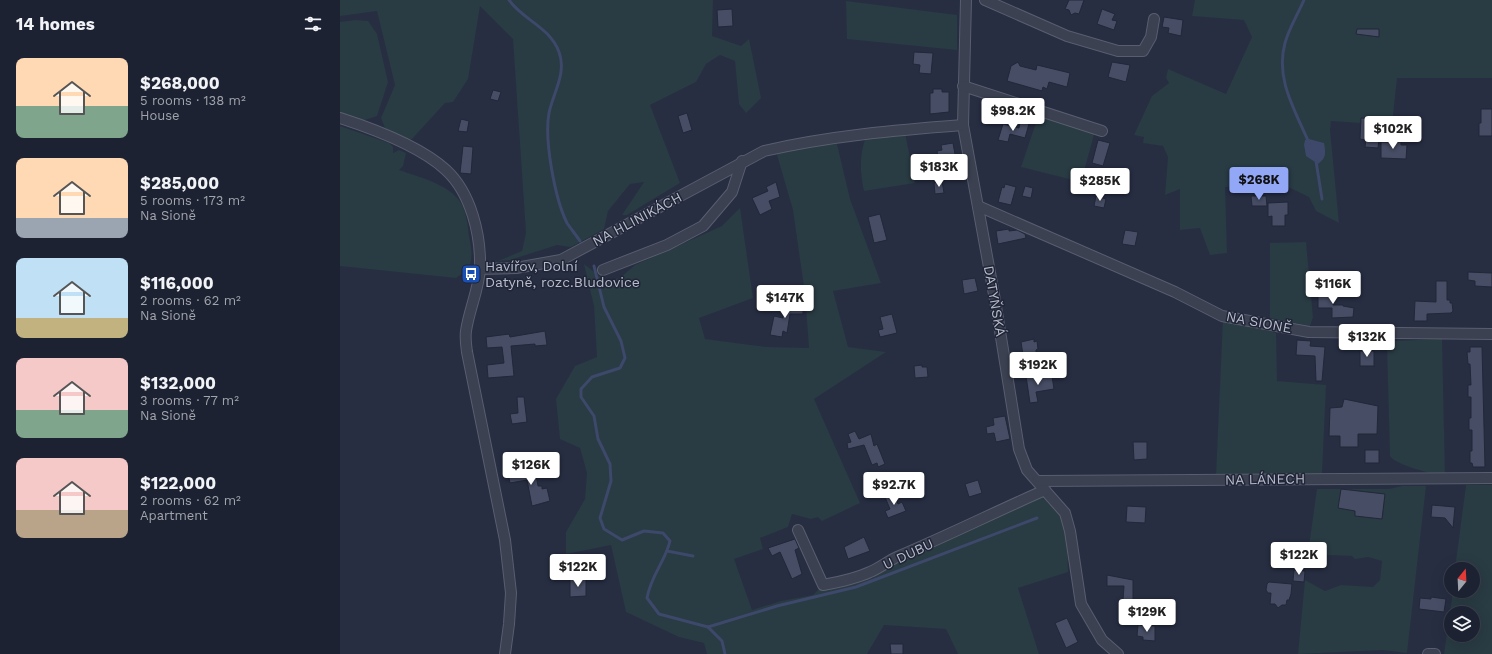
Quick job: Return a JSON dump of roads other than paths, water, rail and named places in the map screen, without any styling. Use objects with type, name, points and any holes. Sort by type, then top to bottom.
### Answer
[{"type":"street","name":"DATYŇSKÁ","points":[[966,0],[963,125],[1019,449],[1028,470],[1065,513],[1070,531],[1081,604],[1102,640],[1118,654]]},
{"type":"street","points":[[985,0],[1067,36],[1118,51],[1142,51],[1151,37],[1154,19]]},
{"type":"street","points":[[963,86],[1102,131]]},
{"type":"street","points":[[340,118],[381,132],[420,153],[446,170],[461,189],[471,212],[477,234],[480,269],[466,332],[467,352],[505,540],[511,593],[510,624],[506,654]]},
{"type":"street","name":"NA HLINIKÁCH","points":[[480,269],[516,268],[561,260],[742,161],[764,151],[799,143],[897,131],[963,125]]},
{"type":"street","points":[[603,270],[667,245],[703,226],[732,192],[742,161]]},
{"type":"street","name":"NA SIONĚ","points":[[978,206],[1175,292],[1222,316],[1309,332],[1492,334]]},
{"type":"street","name":"NA LÁNECH","points":[[1038,481],[1492,478]]},
{"type":"street","name":"U DUBU","points":[[798,530],[823,585],[844,582],[871,572],[895,558],[930,544],[977,520],[1045,490]]},
{"type":"street","points":[[1428,654],[1435,654]]},
{"type":"water","points":[[1309,139],[1324,143],[1325,155],[1323,160],[1318,164],[1306,156],[1304,145],[1305,140]]},
{"type":"waterway","points":[[509,0],[521,13],[549,36],[555,43],[559,52],[561,60],[560,75],[549,113],[549,153],[558,199],[567,223],[580,241]]},
{"type":"waterway","points":[[1304,0],[1291,26],[1285,43],[1283,69],[1288,94],[1309,143]]},
{"type":"waterway","points":[[1316,161],[1322,199]]},
{"type":"waterway","points":[[594,266],[604,307],[621,341],[625,358],[620,368],[592,377],[581,389],[581,397],[594,416],[598,439],[610,464],[611,481],[600,518],[604,529],[622,540],[644,531],[663,533],[670,541],[665,556],[652,582],[647,598],[659,614],[708,627],[722,641],[725,654]]},
{"type":"waterway","points":[[708,627],[777,606],[856,587],[1037,518]]},
{"type":"waterway","points":[[667,551],[693,556]]},
{"type":"place","name":"Havířov, Dolní Datyně, rozc.Bludovice","points":[[471,274]]}]
